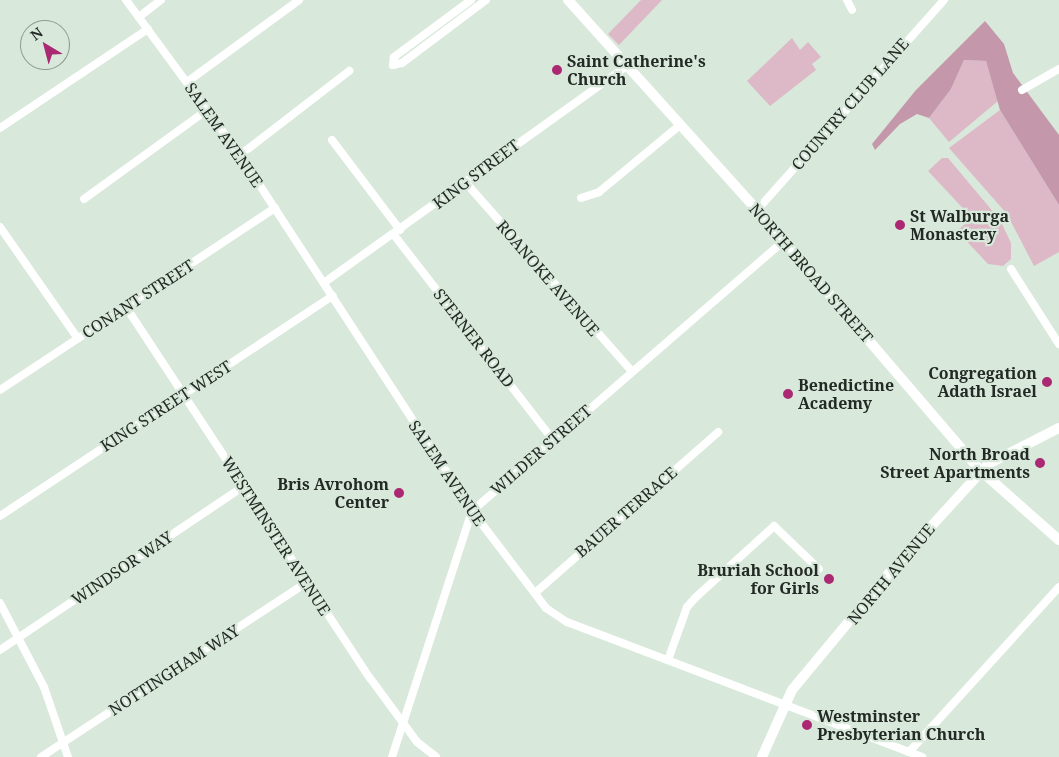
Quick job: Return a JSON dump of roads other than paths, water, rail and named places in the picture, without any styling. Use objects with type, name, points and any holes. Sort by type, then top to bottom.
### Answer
[{"type":"main road","name":"NORTH BROAD STREET","points":[[568,0],[784,240],[981,471],[1059,540]]},
{"type":"main road","name":"NORTH AVENUE","points":[[762,757],[792,690],[895,566],[981,471],[1001,454],[1059,428]]},
{"type":"street","name":"SALEM AVENUE","points":[[126,0],[240,154],[325,282],[472,511],[546,608],[566,622],[922,757]]},
{"type":"street","points":[[139,17],[161,0]]},
{"type":"street","points":[[187,82],[299,0]]},
{"type":"street","points":[[471,0],[394,57],[393,65],[402,63],[485,0]]},
{"type":"street","points":[[847,0],[852,10]]},
{"type":"street","name":"COUNTRY CLUB LANE","points":[[757,210],[944,0]]},
{"type":"street","points":[[435,27],[440,34]]},
{"type":"street","points":[[0,128],[148,29]]},
{"type":"street","name":"KING STREET","points":[[325,282],[397,233],[626,66]]},
{"type":"street","points":[[1022,90],[1059,69]]},
{"type":"street","points":[[240,154],[349,71]]},
{"type":"street","points":[[84,199],[207,110]]},
{"type":"street","points":[[581,198],[599,192],[680,125]]},
{"type":"street","name":"STERNER ROAD","points":[[332,140],[397,233],[553,440]]},
{"type":"street","name":"ROANOKE AVENUE","points":[[466,183],[632,371]]},
{"type":"street","name":"CONANT STREET","points":[[0,390],[275,208]]},
{"type":"street","points":[[0,227],[78,338]]},
{"type":"street","name":"WILDER STREET","points":[[472,511],[784,240]]},
{"type":"street","points":[[1011,269],[1059,344]]},
{"type":"street","name":"KING STREET WEST","points":[[0,516],[333,296]]},
{"type":"street","name":"WESTMINSTER AVENUE","points":[[126,307],[402,725],[436,757]]},
{"type":"street","name":"BAUER TERRACE","points":[[534,593],[718,432]]},
{"type":"street","name":"WINDSOR WAY","points":[[0,650],[244,486]]},
{"type":"street","points":[[392,757],[472,511]]},
{"type":"street","points":[[668,660],[688,607],[695,598],[774,526],[819,569]]},
{"type":"street","name":"NOTTINGHAM WAY","points":[[41,757],[307,582]]},
{"type":"street","points":[[910,752],[1059,587]]},
{"type":"street","points":[[0,603],[44,687],[68,757]]},
{"type":"place","name":"Saint Catherine's Church","points":[[557,70]]},
{"type":"place","name":"St Walburga Monastery","points":[[900,225]]},
{"type":"place","name":"Congregation Adath Israel","points":[[1047,382]]},
{"type":"place","name":"Benedictine Academy","points":[[788,394]]},
{"type":"place","name":"North Broad Street Apartments","points":[[1040,463]]},
{"type":"place","name":"Bris Avrohom Center","points":[[399,493]]},
{"type":"place","name":"Bruriah School for Girls","points":[[829,579]]},
{"type":"place","name":"Westminster Presbyterian Church","points":[[807,725]]}]
